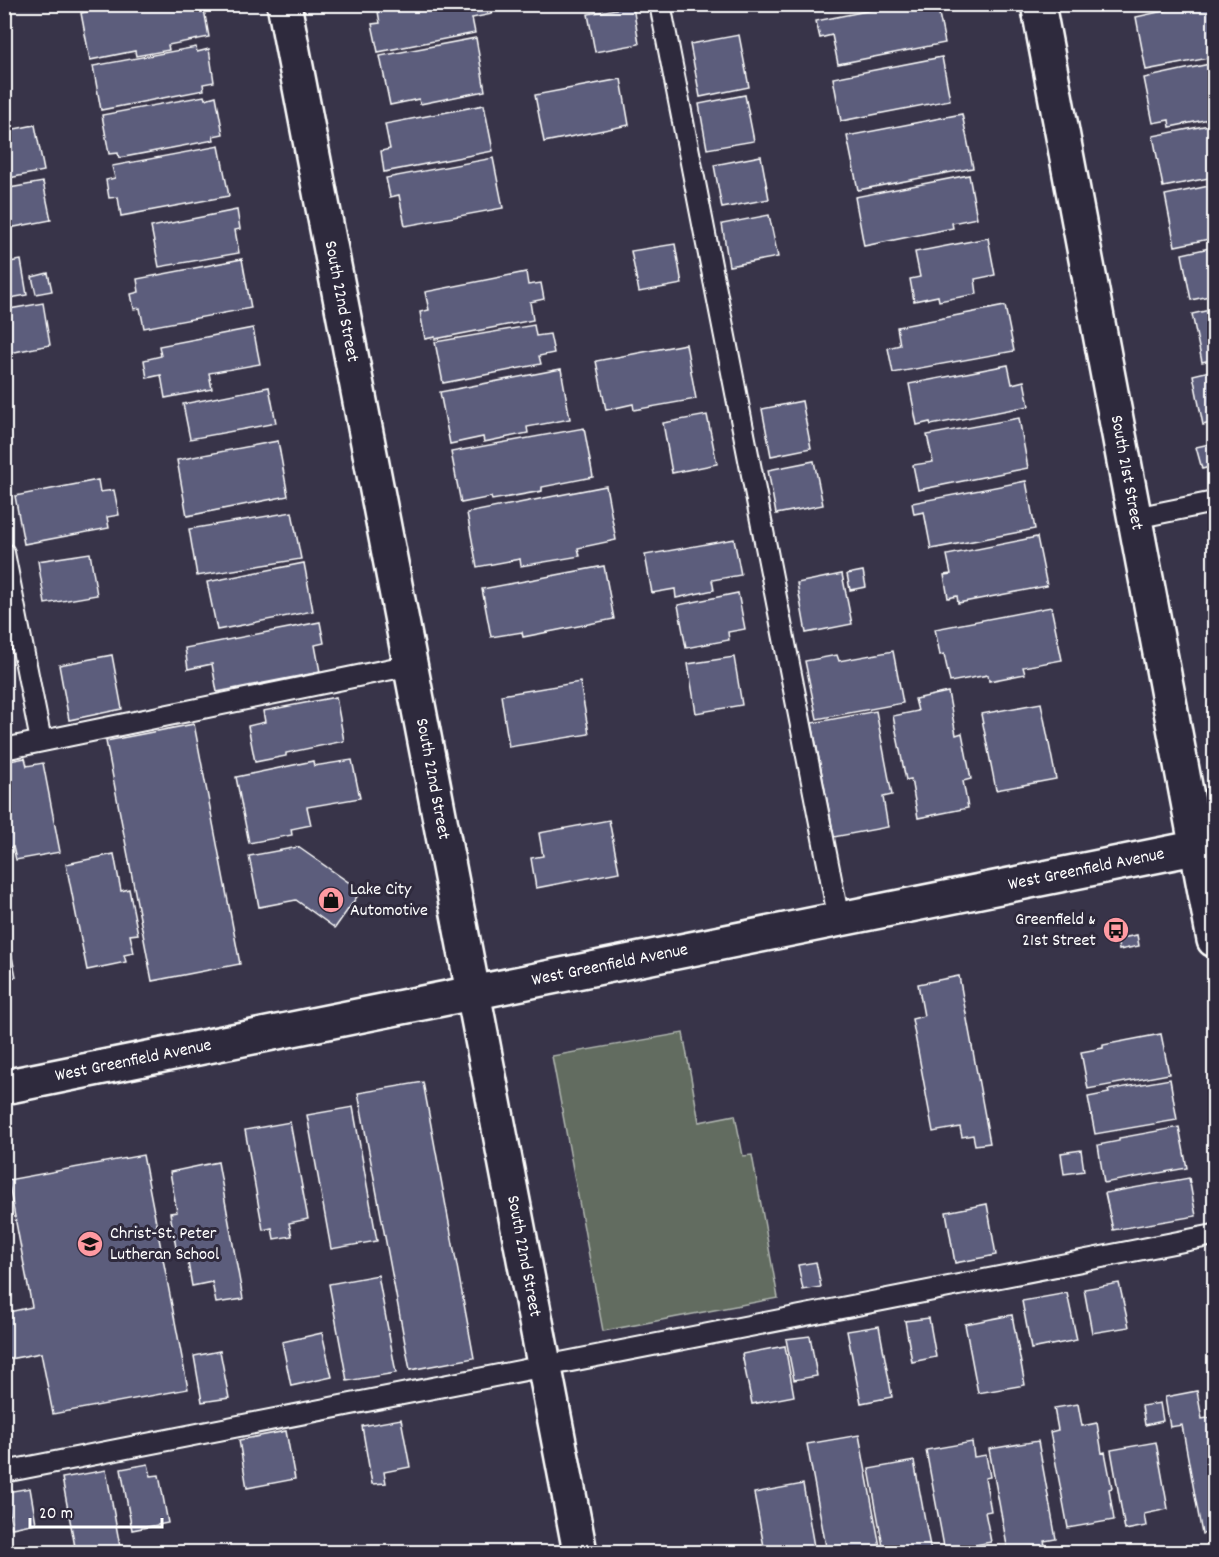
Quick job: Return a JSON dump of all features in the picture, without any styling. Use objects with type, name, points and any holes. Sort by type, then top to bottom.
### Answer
[{"type":"street","name":"South 22nd Street","points":[[284,4],[580,1552]]},
{"type":"street","name":"South 21st Street","points":[[1038,4],[1135,518],[1206,846],[1215,940]]},
{"type":"street","name":"West Greenfield Avenue","points":[[4,1087],[1206,846]]},
{"type":"lane","points":[[660,4],[839,920]]},
{"type":"lane","points":[[1135,518],[1215,502]]},
{"type":"lane","points":[[4,553],[41,741]]},
{"type":"lane","points":[[4,749],[411,665]]},
{"type":"lane","points":[[4,1472],[1215,1235]]},
{"type":"green space","points":[[683,1033],[699,1122],[735,1115],[743,1156],[752,1155],[778,1298],[603,1331],[552,1056]]},
{"type":"building","points":[[127,4],[203,4],[209,37],[168,45],[169,50],[136,56],[135,51],[90,60],[81,13]]},
{"type":"building","points":[[386,4],[490,4],[492,14],[472,18],[475,33],[378,52],[372,24],[380,23],[377,6]]},
{"type":"building","points":[[902,4],[937,4],[945,43],[838,64],[832,35],[820,38],[816,21]]},
{"type":"building","points":[[1195,4],[1214,4],[1214,57],[1146,70],[1136,17]]},
{"type":"building","points":[[633,6],[639,44],[595,52],[588,14]]},
{"type":"building","points":[[739,35],[749,87],[700,97],[690,44]]},
{"type":"building","points":[[476,38],[485,91],[420,104],[419,99],[390,105],[380,56]]},
{"type":"building","points":[[196,47],[197,52],[209,49],[214,82],[203,84],[204,90],[101,110],[93,66]]},
{"type":"building","points":[[942,57],[950,100],[841,121],[833,78]]},
{"type":"building","points":[[1214,63],[1214,118],[1170,127],[1169,120],[1153,123],[1144,78]]},
{"type":"building","points":[[621,79],[629,125],[544,142],[535,95]]},
{"type":"building","points":[[745,95],[754,141],[707,149],[699,104]]},
{"type":"building","points":[[204,96],[205,99],[216,96],[223,134],[213,136],[214,140],[119,158],[118,153],[109,154],[102,115]]},
{"type":"building","points":[[484,105],[493,151],[384,172],[381,151],[390,149],[385,124]]},
{"type":"building","points":[[962,114],[973,168],[858,190],[847,136]]},
{"type":"building","points":[[1214,124],[1214,177],[1163,187],[1153,136]]},
{"type":"building","points":[[35,125],[44,171],[4,179],[4,131]]},
{"type":"building","points":[[219,146],[229,196],[121,216],[118,197],[109,198],[106,180],[115,178],[112,166]]},
{"type":"building","points":[[761,156],[769,199],[722,208],[714,165]]},
{"type":"building","points":[[493,158],[503,208],[405,226],[399,195],[390,197],[386,178]]},
{"type":"building","points":[[969,175],[977,218],[952,223],[953,228],[864,246],[855,197]]},
{"type":"building","points":[[43,182],[51,220],[4,229],[4,189]]},
{"type":"building","points":[[1214,185],[1214,238],[1175,246],[1165,195]]},
{"type":"building","points":[[237,210],[240,229],[235,230],[239,253],[159,267],[151,227]]},
{"type":"building","points":[[769,215],[778,257],[729,266],[722,224]]},
{"type":"building","points":[[988,238],[995,275],[975,279],[977,294],[939,301],[938,296],[914,301],[910,279],[920,277],[915,252]]},
{"type":"building","points":[[675,244],[682,284],[639,292],[631,251]]},
{"type":"building","points":[[1214,247],[1214,295],[1191,300],[1182,254]]},
{"type":"building","points":[[242,259],[251,308],[144,328],[140,308],[134,309],[131,294],[139,292],[137,279]]},
{"type":"building","points":[[21,260],[27,295],[4,299],[4,263]]},
{"type":"building","points":[[526,272],[528,285],[541,283],[544,299],[530,302],[533,320],[425,339],[420,312],[429,310],[425,292]]},
{"type":"building","points":[[48,273],[52,291],[36,294],[32,277]]},
{"type":"building","points":[[43,303],[50,345],[4,354],[4,310]]},
{"type":"building","points":[[1005,306],[1014,351],[893,373],[888,348],[900,345],[897,327]]},
{"type":"building","points":[[1214,309],[1214,359],[1202,362],[1192,314]]},
{"type":"building","points":[[534,325],[536,336],[550,334],[554,353],[539,356],[541,364],[443,383],[435,342]]},
{"type":"building","points":[[253,328],[260,364],[209,373],[212,389],[165,398],[161,375],[147,378],[144,360],[161,356],[159,346]]},
{"type":"building","points":[[686,344],[696,399],[634,410],[633,404],[606,410],[596,361]]},
{"type":"building","points":[[1008,365],[1012,384],[1024,381],[1029,406],[931,425],[930,422],[917,425],[909,384]]},
{"type":"building","points":[[561,369],[570,419],[527,427],[528,433],[484,442],[483,437],[450,444],[440,392]]},
{"type":"building","points":[[1214,370],[1214,422],[1203,425],[1193,375]]},
{"type":"building","points":[[269,387],[276,423],[190,439],[183,404]]},
{"type":"building","points":[[802,401],[811,448],[771,456],[762,409]]},
{"type":"building","points":[[707,415],[717,464],[672,473],[663,423]]},
{"type":"building","points":[[1019,418],[1028,468],[918,490],[913,465],[933,462],[927,435]]},
{"type":"building","points":[[584,428],[593,477],[542,487],[542,491],[461,503],[451,452]]},
{"type":"building","points":[[278,441],[288,496],[187,516],[177,460]]},
{"type":"building","points":[[1214,443],[1214,466],[1202,469],[1196,447]]},
{"type":"building","points":[[814,461],[823,505],[776,514],[768,470]]},
{"type":"building","points":[[98,480],[100,492],[114,490],[119,515],[107,517],[109,528],[24,544],[15,496]]},
{"type":"building","points":[[1026,481],[1035,529],[931,549],[924,512],[914,514],[912,503]]},
{"type":"building","points":[[606,486],[616,540],[578,548],[580,556],[521,566],[520,559],[477,567],[467,513]]},
{"type":"building","points":[[292,512],[301,559],[197,576],[189,529]]},
{"type":"building","points":[[1037,537],[1047,586],[958,603],[957,596],[948,598],[944,575],[951,574],[947,555]]},
{"type":"building","points":[[734,539],[741,575],[712,580],[714,590],[676,598],[675,589],[652,593],[645,555]]},
{"type":"building","points":[[90,553],[97,595],[45,604],[38,561]]},
{"type":"building","points":[[304,563],[313,611],[217,630],[207,582]]},
{"type":"building","points":[[604,566],[614,619],[523,637],[522,632],[491,637],[482,589]]},
{"type":"building","points":[[863,571],[866,587],[850,590],[847,574]]},
{"type":"building","points":[[842,574],[852,624],[806,633],[797,583]]},
{"type":"building","points":[[738,593],[745,629],[728,632],[729,640],[686,648],[678,605]]},
{"type":"building","points":[[1051,607],[1062,660],[1023,667],[1025,674],[989,681],[988,675],[950,682],[944,654],[940,655],[935,629]]},
{"type":"building","points":[[320,622],[324,643],[315,645],[320,672],[217,692],[212,664],[188,669],[185,648]]},
{"type":"building","points":[[893,651],[903,703],[817,719],[805,661],[837,655],[839,661]]},
{"type":"building","points":[[112,655],[122,709],[69,720],[59,665]]},
{"type":"building","points":[[734,657],[742,705],[696,713],[688,664]]},
{"type":"building","points":[[580,682],[589,734],[509,747],[501,695]]},
{"type":"building","points":[[948,692],[956,735],[962,733],[971,779],[963,781],[968,808],[918,818],[911,779],[906,780],[893,716],[918,711],[915,699]]},
{"type":"building","points":[[336,697],[344,741],[255,762],[248,726],[265,722],[263,711]]},
{"type":"building","points":[[1041,703],[1056,779],[996,790],[981,714]]},
{"type":"building","points":[[876,711],[892,795],[883,797],[888,827],[834,837],[812,723]]},
{"type":"building","points":[[194,724],[240,964],[152,981],[106,741]]},
{"type":"building","points":[[25,758],[27,766],[43,763],[60,852],[16,860],[13,847],[4,849],[4,762]]},
{"type":"building","points":[[352,760],[360,798],[307,807],[311,825],[291,829],[292,835],[249,843],[236,777],[313,761],[314,766]]},
{"type":"building","points":[[609,820],[619,872],[536,888],[531,858],[543,856],[539,833]]},
{"type":"building","points":[[298,847],[361,891],[335,928],[296,900],[259,907],[249,856]]},
{"type":"building","points":[[4,853],[13,896],[4,898]]},
{"type":"building","points":[[114,854],[121,891],[129,889],[138,934],[130,935],[134,953],[124,955],[126,962],[87,970],[66,864]]},
{"type":"building","points":[[4,916],[16,977],[4,979]]},
{"type":"building","points":[[1137,935],[1139,946],[1119,950],[1117,939]]},
{"type":"building","points":[[959,976],[990,1143],[975,1145],[973,1135],[962,1137],[960,1127],[933,1132],[912,1019],[924,1016],[918,984]]},
{"type":"building","points":[[1161,1034],[1169,1074],[1088,1089],[1081,1052],[1103,1048],[1103,1045]]},
{"type":"building","points":[[1170,1079],[1177,1120],[1095,1134],[1088,1097],[1109,1093],[1108,1090]]},
{"type":"building","points":[[423,1082],[474,1358],[410,1370],[358,1093]]},
{"type":"building","points":[[353,1107],[377,1241],[331,1249],[307,1115]]},
{"type":"building","points":[[290,1122],[308,1219],[289,1223],[292,1236],[274,1239],[272,1228],[263,1230],[245,1130]]},
{"type":"building","points":[[1179,1127],[1187,1168],[1104,1183],[1098,1145],[1119,1141],[1119,1138]]},
{"type":"building","points":[[1081,1150],[1084,1171],[1064,1174],[1061,1153]]},
{"type":"building","name":"Christ-St. Peter Lutheran School","points":[[143,1155],[188,1389],[53,1414],[41,1353],[4,1360],[4,1313],[32,1307],[8,1180]]},
{"type":"building","points":[[218,1162],[243,1299],[216,1303],[212,1282],[192,1286],[187,1257],[178,1259],[170,1213],[177,1212],[170,1172]]},
{"type":"building","points":[[1189,1178],[1196,1216],[1113,1230],[1105,1193]]},
{"type":"building","points":[[987,1204],[996,1255],[955,1263],[946,1212]]},
{"type":"building","points":[[816,1262],[821,1287],[803,1290],[798,1265]]},
{"type":"building","points":[[378,1275],[396,1373],[347,1381],[329,1284]]},
{"type":"building","points":[[1119,1283],[1129,1327],[1092,1333],[1084,1289]]},
{"type":"building","points":[[1067,1293],[1077,1340],[1031,1349],[1022,1301]]},
{"type":"building","points":[[1012,1315],[1025,1385],[978,1393],[965,1324]]},
{"type":"building","points":[[929,1318],[936,1357],[912,1362],[905,1321]]},
{"type":"building","points":[[879,1326],[892,1397],[861,1403],[847,1331]]},
{"type":"building","points":[[322,1333],[332,1377],[291,1386],[282,1342]]},
{"type":"building","points":[[810,1336],[817,1376],[794,1380],[786,1339]]},
{"type":"building","points":[[785,1346],[794,1396],[752,1404],[742,1354]]},
{"type":"building","points":[[220,1351],[229,1398],[202,1402],[194,1356]]},
{"type":"building","points":[[1197,1391],[1202,1419],[1214,1417],[1214,1532],[1202,1534],[1182,1425],[1170,1427],[1165,1397]]},
{"type":"building","points":[[1160,1403],[1163,1421],[1145,1425],[1142,1406]]},
{"type":"building","points":[[1078,1404],[1082,1426],[1097,1423],[1102,1453],[1105,1452],[1112,1488],[1109,1489],[1114,1520],[1068,1528],[1050,1432],[1058,1430],[1054,1408]]},
{"type":"building","points":[[401,1419],[410,1467],[384,1472],[386,1483],[372,1484],[362,1426]]},
{"type":"building","points":[[286,1431],[295,1479],[247,1488],[239,1440]]},
{"type":"building","points":[[859,1435],[881,1552],[827,1552],[807,1444]]},
{"type":"building","points":[[1038,1441],[1056,1539],[1044,1541],[1045,1545],[1008,1551],[989,1449]]},
{"type":"building","points":[[972,1442],[974,1457],[986,1455],[990,1477],[985,1478],[991,1511],[985,1512],[991,1542],[970,1546],[971,1552],[945,1552],[926,1450]]},
{"type":"building","points":[[1156,1442],[1168,1509],[1144,1514],[1146,1526],[1125,1530],[1111,1450]]},
{"type":"building","points":[[914,1461],[931,1552],[884,1552],[869,1469]]},
{"type":"building","points":[[148,1464],[151,1476],[159,1475],[168,1523],[132,1530],[121,1469]]},
{"type":"building","points":[[106,1470],[121,1552],[76,1552],[62,1478]]},
{"type":"building","points":[[803,1484],[815,1552],[765,1552],[754,1493]]},
{"type":"building","points":[[30,1488],[36,1523],[12,1528],[6,1492]]},
{"type":"place","name":"Lake City Automotive","points":[[331,900]]},
{"type":"place","name":"Greenfield & 21st Street","points":[[1116,930]]},
{"type":"place","name":"Christ-St. Peter Lutheran School","points":[[90,1244]]}]
